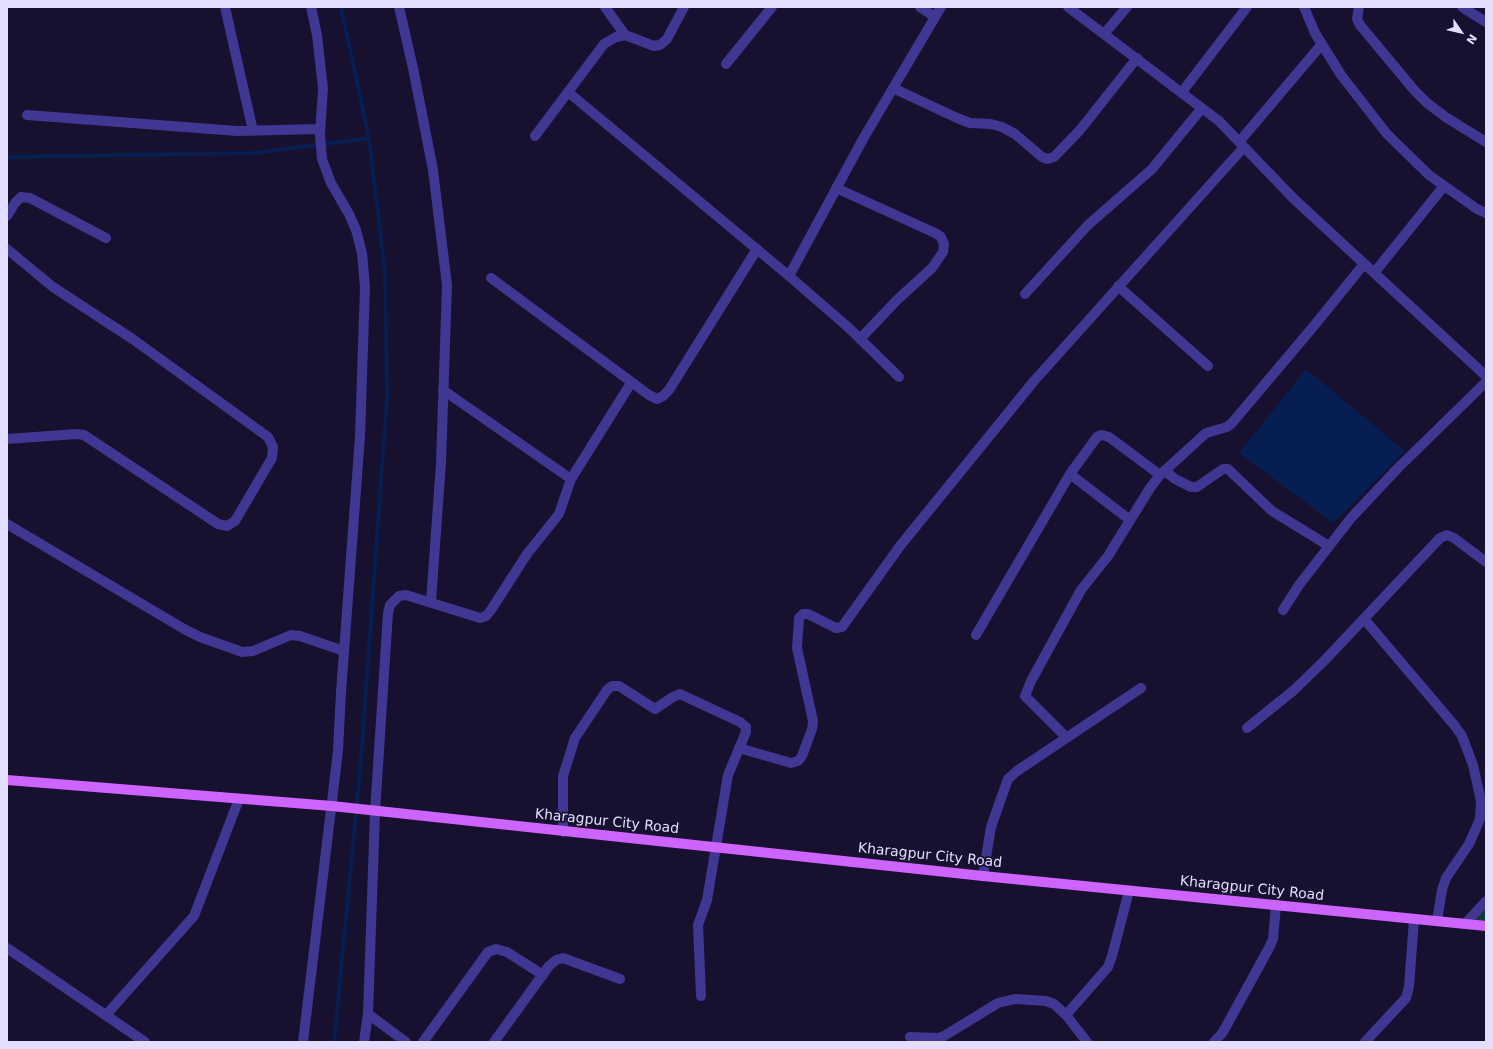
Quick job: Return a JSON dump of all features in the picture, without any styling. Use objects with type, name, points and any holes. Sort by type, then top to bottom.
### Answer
[{"type":"main road","name":"Kharagpur City Road","points":[[7,780],[332,806],[373,812],[983,876],[1486,926]]},
{"type":"street","points":[[225,7],[253,131]]},
{"type":"street","points":[[303,1042],[338,751],[360,436],[365,287],[362,253],[356,230],[349,214],[331,183],[322,159],[320,132],[323,88],[317,36],[311,7]]},
{"type":"street","points":[[399,7],[413,68],[433,170],[447,285],[441,463],[431,601]]},
{"type":"street","points":[[605,7],[625,35]]},
{"type":"street","points":[[535,136],[604,44],[616,37],[625,35],[654,46],[660,45],[667,39],[684,7]]},
{"type":"street","points":[[726,64],[772,7]]},
{"type":"street","points":[[920,7],[935,17]]},
{"type":"street","points":[[789,276],[836,188],[941,7]]},
{"type":"street","points":[[1068,7],[1219,121],[1294,199],[1486,376]]},
{"type":"street","points":[[1104,34],[1126,7]]},
{"type":"street","points":[[1182,92],[1247,7]]},
{"type":"street","points":[[1304,7],[1322,44],[1341,75],[1387,134],[1429,175],[1477,209],[1486,213]]},
{"type":"street","points":[[1359,7],[1357,19],[1360,25],[1414,90],[1427,103],[1447,118],[1486,142]]},
{"type":"street","points":[[1462,7],[1486,22]]},
{"type":"street","points":[[739,748],[791,763],[798,761],[802,756],[812,729],[813,721],[797,648],[799,618],[803,614],[808,614],[836,628],[842,627],[905,540],[1034,381],[1241,145],[1322,44]]},
{"type":"street","points":[[893,88],[970,123],[991,124],[1002,127],[1015,134],[1042,157],[1047,159],[1054,157],[1080,130],[1137,58]]},
{"type":"street","points":[[568,92],[789,276],[860,339],[899,377]]},
{"type":"street","points":[[1025,294],[1088,225],[1152,169],[1202,108]]},
{"type":"street","points":[[27,115],[253,131],[320,132]]},
{"type":"street","points":[[1374,273],[1444,186]]},
{"type":"street","points":[[836,188],[934,233],[941,237],[944,244],[943,252],[932,268],[897,300],[860,339]]},
{"type":"street","points":[[7,216],[15,203],[21,197],[30,198],[106,238]]},
{"type":"street","points":[[490,278],[631,383],[657,399],[663,396],[684,366],[757,249]]},
{"type":"street","points":[[7,439],[77,434],[84,435],[218,524],[227,526],[235,521],[272,458],[273,447],[268,437],[134,340],[52,287],[8,252]]},
{"type":"street","points":[[1067,738],[1027,700],[1025,696],[1081,590],[1101,565],[1162,473],[1206,433],[1227,427],[1232,423],[1284,363],[1364,264]]},
{"type":"street","points":[[1118,286],[1208,366]]},
{"type":"street","points":[[1283,610],[1299,585],[1351,518],[1398,468],[1486,382]]},
{"type":"street","points":[[364,1042],[368,1014],[373,812],[387,621],[390,605],[399,596],[406,595],[431,601],[480,618],[486,616],[492,610],[527,554],[559,514],[571,479],[631,383]]},
{"type":"street","points":[[443,390],[571,479]]},
{"type":"street","points":[[976,635],[1070,474],[1093,442],[1102,435],[1118,443],[1162,473],[1191,487],[1198,487],[1223,469],[1228,469],[1272,511],[1330,546]]},
{"type":"street","points":[[1070,474],[1130,520]]},
{"type":"street","points":[[7,524],[200,637],[242,652],[253,651],[291,635],[300,636],[344,651]]},
{"type":"street","points":[[1247,728],[1293,691],[1365,620],[1440,538],[1447,536],[1454,538],[1486,562]]},
{"type":"street","points":[[1365,620],[1456,726],[1462,736],[1473,765],[1481,801],[1480,819],[1470,844],[1446,878],[1442,890],[1437,921]]},
{"type":"street","points":[[563,832],[563,776],[574,738],[612,686],[619,686],[656,709],[672,697],[680,694],[740,722],[746,727],[746,732],[726,783],[707,900],[698,925],[701,996]]},
{"type":"street","points":[[983,876],[991,827],[1008,779],[1017,771],[1141,688]]},
{"type":"street","points":[[106,1015],[194,916],[239,799]]},
{"type":"street","points":[[1066,1015],[1108,967],[1129,890]]},
{"type":"street","points":[[1465,924],[1486,901]]},
{"type":"street","points":[[1214,1042],[1223,1032],[1269,948],[1273,938],[1276,905]]},
{"type":"street","points":[[1365,1042],[1406,998],[1409,987],[1414,919]]},
{"type":"street","points":[[7,948],[145,1042]]},
{"type":"street","points":[[423,1042],[488,952],[496,949],[507,952],[543,975]]},
{"type":"street","points":[[494,1042],[543,975],[556,960],[563,958],[620,979]]},
{"type":"street","points":[[910,1038],[939,1038],[998,1003],[1006,1000],[1046,1001],[1054,1004],[1066,1015],[1087,1042]]},
{"type":"street","points":[[368,1014],[406,1042]]},
{"type":"green space","points":[[1486,897],[1486,925],[1468,924]]},
{"type":"water","points":[[1306,369],[1405,451],[1333,523],[1239,453]]},
{"type":"waterway","points":[[334,1042],[360,772],[387,397],[385,272],[369,138],[341,7]]},
{"type":"waterway","points":[[7,157],[254,153],[369,138]]}]
